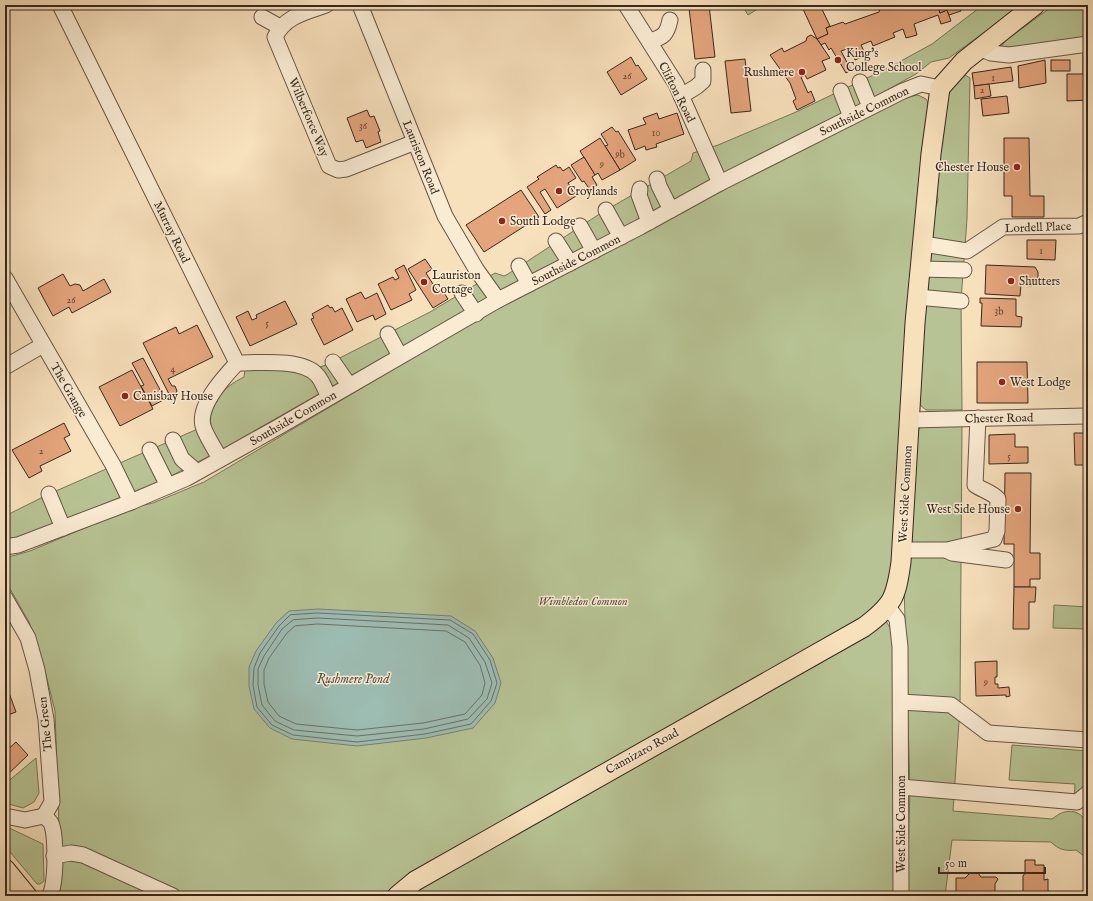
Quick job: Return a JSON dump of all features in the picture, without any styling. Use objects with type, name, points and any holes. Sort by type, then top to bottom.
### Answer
[{"type":"main road","points":[[940,88],[950,74],[979,48],[1035,5]]},
{"type":"main road","name":"West Side Common","points":[[888,607],[898,582],[902,550],[909,420],[920,269],[931,154],[940,88]]},
{"type":"main road","name":"Cannizaro Road","points":[[397,896],[415,881],[864,627],[888,607]]},
{"type":"main road","points":[[5,869],[27,896]]},
{"type":"street","points":[[262,17],[280,27],[290,18],[326,5]]},
{"type":"street","name":"Lauriston Road","points":[[360,5],[445,216],[476,269],[498,300]]},
{"type":"street","name":"Clifton Road","points":[[626,5],[650,41],[681,96],[720,183]]},
{"type":"street","name":"Murray Road","points":[[65,7],[237,363]]},
{"type":"street","points":[[650,41],[663,37],[668,32],[670,20]]},
{"type":"street","name":"Wilberforce Way","points":[[280,27],[275,37],[329,166],[338,170],[346,169],[415,142]]},
{"type":"street","points":[[979,48],[990,53],[1009,55],[1088,44]]},
{"type":"street","points":[[681,96],[703,81],[703,70]]},
{"type":"street","points":[[860,82],[870,107]]},
{"type":"street","name":"Southside Common","points":[[5,547],[18,545],[131,502],[197,472],[476,314],[498,300],[621,237],[720,183],[903,91],[921,84],[940,88]]},
{"type":"street","points":[[841,91],[851,117]]},
{"type":"street","points":[[657,179],[659,186],[672,210]]},
{"type":"street","points":[[637,192],[649,222]]},
{"type":"street","points":[[606,210],[621,237]]},
{"type":"street","name":"Lordell Place","points":[[923,244],[967,251],[1003,227],[1079,226],[1088,222]]},
{"type":"street","points":[[580,226],[594,251]]},
{"type":"street","points":[[556,241],[570,263]]},
{"type":"street","points":[[519,266],[529,284]]},
{"type":"street","points":[[920,269],[964,270]]},
{"type":"street","name":"The Grange","points":[[5,278],[113,465],[131,502]]},
{"type":"street","points":[[462,293],[476,314]]},
{"type":"street","points":[[918,297],[961,301]]},
{"type":"street","points":[[388,334],[400,356]]},
{"type":"street","points":[[5,367],[43,346]]},
{"type":"street","points":[[333,362],[349,385]]},
{"type":"street","points":[[220,459],[203,428],[202,421],[205,410],[218,384],[237,363],[288,364],[303,366],[316,374],[329,397]]},
{"type":"street","name":"Chester Road","points":[[909,420],[1088,416]]},
{"type":"street","points":[[902,550],[947,550],[994,539],[997,531],[998,499],[994,494],[975,485],[978,418]]},
{"type":"street","points":[[173,440],[182,459],[197,472]]},
{"type":"street","points":[[150,450],[168,486]]},
{"type":"street","points":[[49,494],[63,528]]},
{"type":"street","points":[[947,550],[952,553],[1006,560]]},
{"type":"street","name":"The Green","points":[[5,598],[28,638],[37,670],[46,719],[52,802],[44,816]]},
{"type":"street","name":"West Side Common","points":[[888,607],[897,619],[900,647],[901,896]]},
{"type":"street","points":[[900,702],[951,706],[988,733],[1088,740]]},
{"type":"street","points":[[901,787],[1077,802],[1088,793]]},
{"type":"street","points":[[5,816],[25,820],[44,816],[51,823],[54,856],[54,885],[49,896]]},
{"type":"street","points":[[54,856],[71,853],[83,855],[173,896]]},
{"type":"green space","points":[[742,5],[764,5],[748,15]]},
{"type":"green space","points":[[983,5],[1022,5],[949,58],[931,62],[916,74],[856,107],[498,292],[217,452],[169,477],[85,512],[17,538],[5,539],[5,516],[49,494],[209,424],[216,401],[224,390],[244,377],[245,369],[282,369],[300,373],[326,365],[430,312],[495,273],[504,276],[508,274],[601,213],[691,161],[693,153],[718,145],[796,112],[890,67],[932,44]]},
{"type":"green space","points":[[1054,5],[1088,5],[1088,40],[1007,51],[1001,47],[1005,41]]},
{"type":"green space","points":[[965,75],[970,78],[967,219],[961,301],[962,410],[926,410],[920,405],[917,348],[935,210],[938,200],[935,182],[945,101],[953,86],[962,76]]},
{"type":"green space","name":"Wimbledon Common","points":[[918,95],[926,99],[929,105],[895,565],[881,613],[892,631],[893,650],[895,896],[59,896],[61,885],[55,711],[43,663],[29,622],[5,580],[5,558],[30,551],[132,508],[153,503],[204,482],[486,314],[737,182],[907,97]]},
{"type":"green space","points":[[962,424],[960,707],[953,811],[1052,819],[1063,812],[1075,812],[1081,815],[1087,826],[1089,839],[1088,859],[1076,850],[1062,849],[1051,842],[952,840],[945,896],[907,896],[910,788],[904,585],[914,438],[919,429],[924,425]]},
{"type":"green space","points":[[1054,605],[1088,607],[1088,629],[1053,628]]},
{"type":"green space","points":[[1012,745],[1088,751],[1088,785],[1074,798],[1075,784],[1009,780]]},
{"type":"green space","points":[[36,758],[39,793],[34,802],[23,808],[5,803],[5,784]]},
{"type":"green space","points":[[5,826],[43,844],[44,881],[40,884],[37,884],[5,846]]},
{"type":"water","name":"Rushmere Pond","points":[[318,609],[451,616],[475,631],[493,658],[501,683],[495,703],[473,728],[426,738],[357,746],[292,739],[270,728],[254,709],[249,686],[249,667],[256,651],[276,623],[289,611]]},
{"type":"building","points":[[709,5],[715,57],[695,59],[689,8]]},
{"type":"building","points":[[797,5],[820,5],[830,26],[826,28],[828,34],[817,39],[802,7]]},
{"type":"building","points":[[882,5],[937,5],[940,13],[947,10],[951,21],[941,24],[938,15],[914,24],[917,35],[906,38],[903,29],[893,33],[895,37],[873,46],[871,41],[861,45],[866,55],[855,60],[850,48],[841,51],[851,70],[846,73],[831,48],[829,50],[825,43],[821,45],[817,39],[828,34],[826,28],[843,22],[845,24],[879,12]]},
{"type":"building","points":[[943,5],[959,5],[961,11],[949,15],[947,10],[940,13],[938,7]]},
{"type":"building","name":"Rushmere","points":[[811,35],[817,39],[830,58],[822,61],[826,70],[807,79],[805,75],[801,77],[808,93],[811,91],[815,101],[797,110],[793,101],[796,99],[790,83],[770,55],[782,48],[784,52],[806,41],[807,37]]},
{"type":"building","points":[[1083,54],[1088,54],[1088,100],[1067,101],[1067,74],[1083,74]]},
{"type":"building","points":[[631,57],[636,66],[638,65],[647,79],[621,95],[607,72]]},
{"type":"building","points":[[745,59],[751,111],[731,113],[725,61]]},
{"type":"building","points":[[1045,60],[1046,83],[1019,88],[1018,66]]},
{"type":"building","points":[[1051,60],[1070,60],[1070,71],[1051,71]]},
{"type":"building","points":[[1011,67],[1013,81],[974,86],[972,73]]},
{"type":"building","points":[[989,84],[991,96],[975,99],[974,86]]},
{"type":"building","points":[[1007,96],[1009,113],[983,116],[981,99]]},
{"type":"building","points":[[367,110],[370,117],[374,116],[380,131],[378,132],[381,142],[366,148],[363,140],[356,142],[347,118]]},
{"type":"building","points":[[657,113],[659,119],[677,113],[684,134],[656,144],[657,147],[646,150],[645,146],[635,150],[628,130],[646,124],[643,118]]},
{"type":"building","points":[[612,127],[616,132],[618,131],[636,160],[620,170],[605,146],[608,145],[601,134]]},
{"type":"building","points":[[600,138],[620,170],[602,180],[598,173],[595,175],[580,151]]},
{"type":"building","name":"Chester House","points":[[1004,138],[1029,138],[1030,196],[1044,196],[1044,217],[1012,217],[1012,196],[1004,196]]},
{"type":"building","points":[[584,157],[595,175],[592,177],[597,185],[590,190],[584,181],[582,182],[571,165]]},
{"type":"building","name":"Croylands","points":[[556,165],[563,171],[569,167],[576,178],[568,183],[576,196],[557,208],[545,189],[540,192],[551,210],[545,214],[527,187],[539,179],[537,177]]},
{"type":"building","name":"South Lodge","points":[[521,190],[539,217],[484,252],[466,225]]},
{"type":"building","points":[[1027,240],[1056,240],[1055,260],[1027,259]]},
{"type":"building","name":"Lauriston Cottage","points":[[425,259],[432,269],[426,273],[438,292],[440,291],[442,294],[444,293],[448,299],[433,308],[408,269]]},
{"type":"building","points":[[404,265],[416,290],[409,294],[412,300],[391,310],[378,284],[393,277],[395,280],[399,278],[395,270]]},
{"type":"building","name":"Shutters","points":[[986,265],[1035,267],[1038,272],[1038,278],[1032,286],[1021,285],[1020,296],[985,294]]},
{"type":"building","points":[[63,274],[70,286],[75,284],[80,285],[83,291],[104,279],[111,292],[72,313],[69,307],[53,316],[38,288]]},
{"type":"building","points":[[361,292],[365,299],[377,293],[386,314],[375,320],[373,315],[357,322],[346,299]]},
{"type":"building","points":[[980,298],[1016,299],[1016,316],[1022,317],[1021,327],[981,326],[982,303],[980,303]]},
{"type":"building","points":[[285,301],[297,324],[250,346],[236,317],[248,311],[252,320],[257,318],[256,315]]},
{"type":"building","points":[[328,305],[330,308],[332,307],[335,312],[342,308],[353,330],[324,345],[311,319],[314,318],[312,314]]},
{"type":"building","points":[[197,325],[213,357],[168,379],[172,386],[175,386],[177,391],[174,396],[170,396],[143,343],[176,327],[179,334]]},
{"type":"building","points":[[143,358],[165,399],[152,406],[141,386],[144,385],[132,363]]},
{"type":"building","name":"West Lodge","points":[[977,362],[1027,362],[1028,403],[977,403]]},
{"type":"building","name":"Canisbay House","points":[[132,370],[153,409],[120,426],[99,387]]},
{"type":"building","points":[[64,423],[70,435],[64,438],[71,451],[40,466],[42,471],[29,478],[12,450]]},
{"type":"building","points":[[1074,433],[1085,433],[1086,465],[1075,465]]},
{"type":"building","points":[[1015,434],[1015,447],[1028,447],[1028,463],[989,464],[989,435]]},
{"type":"building","name":"West Side House","points":[[1005,473],[1031,473],[1030,553],[1040,553],[1040,579],[1030,579],[1030,587],[1014,587],[1014,544],[1004,544]]},
{"type":"building","points":[[1014,587],[1036,587],[1035,602],[1029,602],[1029,629],[1013,629]]},
{"type":"building","points":[[997,661],[997,677],[995,677],[995,684],[998,684],[998,688],[1009,687],[1010,696],[976,696],[975,662]]},
{"type":"building","points":[[5,682],[16,712],[5,716]]},
{"type":"building","points":[[16,742],[28,755],[5,777],[5,752]]},
{"type":"building","points":[[1025,860],[1035,860],[1035,865],[1044,865],[1044,880],[1048,879],[1048,891],[1053,892],[1053,896],[1023,896]]},
{"type":"building","points":[[970,873],[978,873],[981,877],[996,877],[998,879],[995,884],[995,896],[956,896],[956,878],[965,878]]},
{"type":"place","name":"King's College School","points":[[838,60]]},
{"type":"place","name":"Rushmere","points":[[802,72]]},
{"type":"place","name":"Chester House","points":[[1017,167]]},
{"type":"place","name":"Croylands","points":[[559,191]]},
{"type":"place","name":"South Lodge","points":[[502,221]]},
{"type":"place","name":"Shutters","points":[[1011,281]]},
{"type":"place","name":"Lauriston Cottage","points":[[424,282]]},
{"type":"place","name":"West Lodge","points":[[1002,382]]},
{"type":"place","name":"Canisbay House","points":[[125,396]]},
{"type":"place","name":"West Side House","points":[[1018,509]]}]
